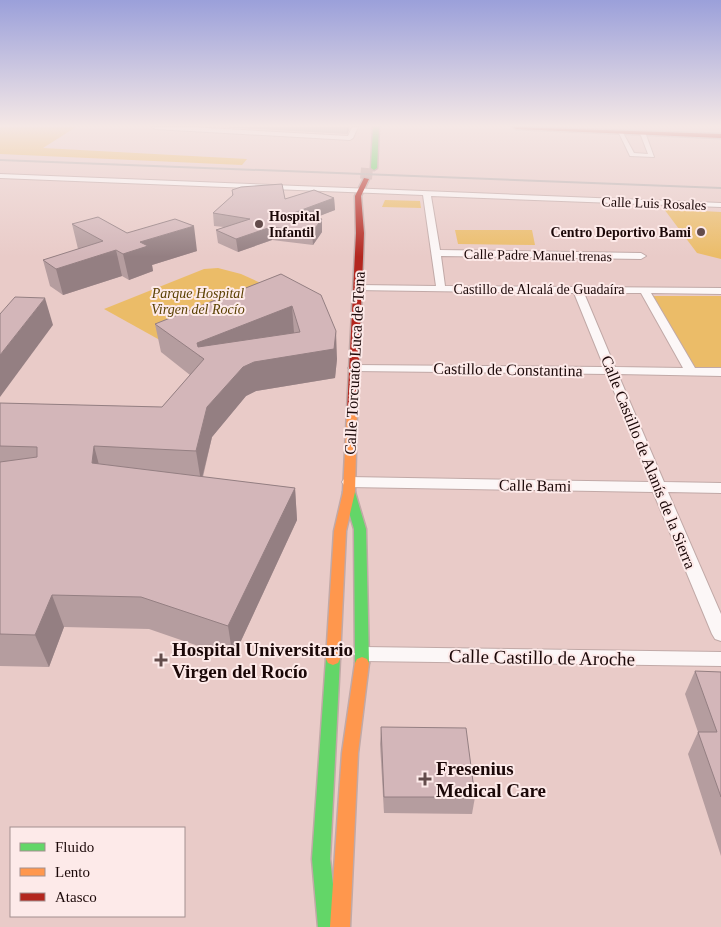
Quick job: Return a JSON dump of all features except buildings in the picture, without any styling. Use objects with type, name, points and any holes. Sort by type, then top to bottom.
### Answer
[{"type":"main road","name":"Calle Torcuato Luca de Tena","points":[[328,927],[321,859],[340,531],[349,487],[360,233],[358,210],[367,192],[371,170]]},
{"type":"main road","name":"Calle Torcuato Luca de Tena","points":[[360,233],[367,210],[367,192],[371,170]]},
{"type":"main road","name":"Calle Torcuato Luca de Tena","points":[[340,927],[350,753],[363,654],[360,530],[357,512],[349,487]]},
{"type":"street","name":"Calle Luis Rosales","points":[[0,176],[721,205]]},
{"type":"street","points":[[427,194],[440,289]]},
{"type":"street","name":"Calle Padre Manuel trenas","points":[[435,253],[641,256]]},
{"type":"street","name":"Castillo de Alcalá de Guadaíra","points":[[358,288],[721,291]]},
{"type":"street","name":"Calle Castillo de Alanís de la Sierra","points":[[578,290],[658,488],[721,634]]},
{"type":"street","points":[[644,290],[691,371]]},
{"type":"street","name":"Castillo de Constantina","points":[[354,368],[721,372]]},
{"type":"street","name":"Calle Bami","points":[[349,487],[721,488]]},
{"type":"street","name":"Calle Castillo de Aroche","points":[[363,654],[721,659]]},
{"type":"green space","points":[[385,200],[420,201],[421,208],[382,207]]},
{"type":"green space","name":"Centro Deportivo Bami","points":[[664,209],[721,212],[721,259],[697,253]]},
{"type":"green space","points":[[455,230],[532,230],[535,245],[458,244]]},
{"type":"green space","name":"Parque Hospital Virgen del Rocío","points":[[218,268],[241,274],[287,295],[167,344],[104,309],[204,269]]},
{"type":"green space","points":[[650,296],[721,296],[721,369],[691,369]]},
{"type":"tunnel","points":[[366,179],[367,170]]},
{"type":"railway","points":[[264,170],[721,188]]},
{"type":"traffic: fast","points":[[349,492],[360,529],[362,663]]},
{"type":"traffic: fast","points":[[328,927],[321,859],[333,659]]},
{"type":"traffic: slow","points":[[333,659],[340,531],[349,492],[352,411]]},
{"type":"traffic: slow","points":[[340,927],[350,753],[362,663]]},
{"type":"traffic: jam","points":[[352,411],[360,233],[358,196],[366,179]]},
{"type":"place","name":"Hospital Infantil","points":[[259,224]]},
{"type":"place","name":"Centro Deportivo Bami","points":[[701,232]]},
{"type":"place","name":"Hospital Universitario Virgen del Rocío","points":[[161,660]]},
{"type":"place","name":"Fresenius Medical Care","points":[[425,779]]}]
